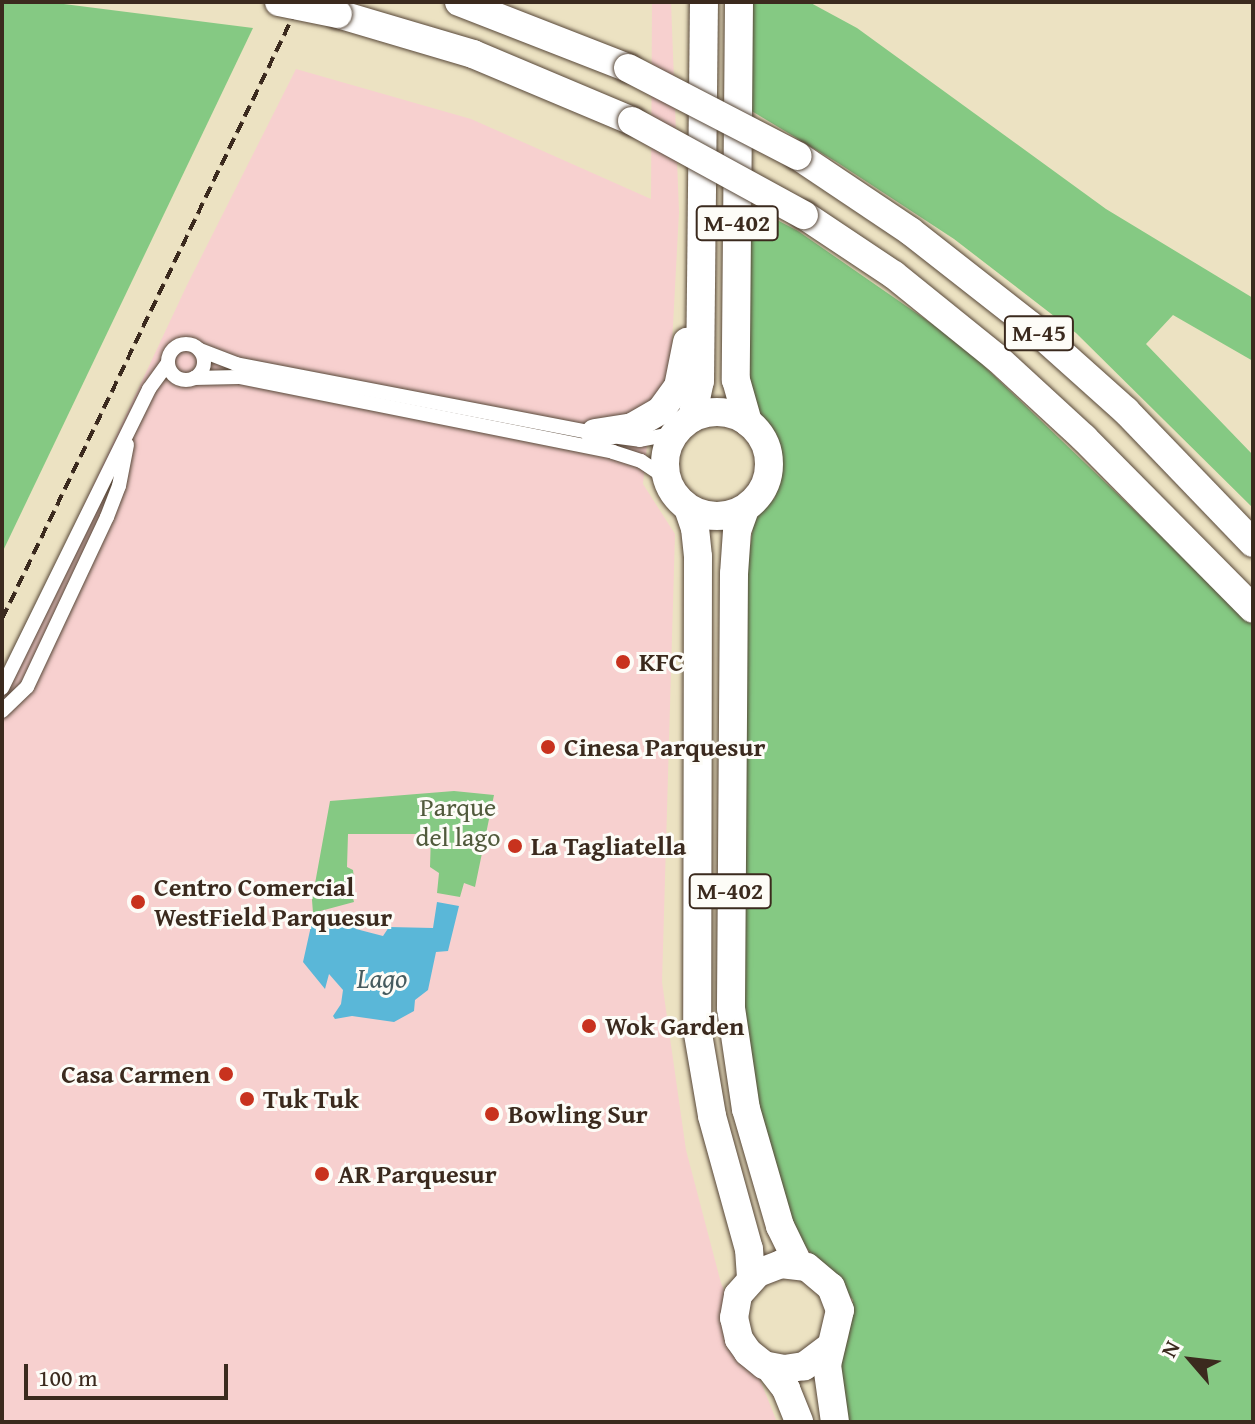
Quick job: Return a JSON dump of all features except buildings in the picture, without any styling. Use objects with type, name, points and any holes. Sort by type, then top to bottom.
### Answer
[{"type":"highway","name":"M-45","points":[[279,2],[338,14],[473,54],[632,121],[804,215],[894,275],[997,358],[1084,438],[1253,609]]},
{"type":"highway","name":"M-45","points":[[459,2],[628,68],[798,156],[910,231],[982,285],[1126,411],[1253,543]]},
{"type":"highway","name":"M-402","points":[[704,2],[700,381],[683,426],[665,457],[666,478],[673,492],[688,508],[695,528],[698,567],[697,1028],[712,1116],[749,1249],[751,1278]]},
{"type":"highway","name":"M-402","points":[[739,2],[736,380],[748,422],[764,440],[769,466],[761,492],[745,509],[737,531],[734,574],[731,1008],[738,1072],[746,1109],[780,1226],[799,1265]]},
{"type":"highway","points":[[595,433],[639,425],[672,398],[682,371],[702,263]]},
{"type":"highway","points":[[683,426],[719,411],[748,422]]},
{"type":"highway","points":[[1126,411],[1253,520]]},
{"type":"highway","points":[[688,508],[714,516],[745,509]]},
{"type":"highway","points":[[799,1422],[790,1396],[769,1367],[748,1352],[735,1325],[738,1295],[751,1278],[773,1266],[799,1265],[821,1276],[838,1301],[839,1325],[831,1346],[828,1384],[835,1422]]},
{"type":"highway","points":[[769,1367],[804,1366],[831,1346]]},
{"type":"street","points":[[2,688],[151,386],[168,363],[169,353],[179,345],[189,344],[230,362],[632,440],[683,426]]},
{"type":"street","points":[[194,378],[203,365],[200,350]]},
{"type":"street","points":[[168,363],[176,377],[239,377],[613,452],[647,464],[666,478]]},
{"type":"street","points":[[2,711],[27,687],[107,517],[119,486],[134,422]]},
{"type":"shaded area","points":[[652,2],[671,2],[679,212],[671,363],[649,426],[643,484],[675,534],[662,982],[686,1150],[721,1283],[777,1422],[2,1422],[2,679],[187,285],[296,69],[471,119],[651,199]]},
{"type":"green space","points":[[2,2],[48,2],[253,28],[2,553]]},
{"type":"green space","points":[[753,2],[809,2],[857,28],[1106,209],[1253,298],[1253,361],[1173,315],[1146,344],[1253,455],[1253,508],[1076,333],[954,239],[750,110]]},
{"type":"green space","points":[[745,203],[798,231],[961,344],[1253,624],[1253,1422],[844,1422],[839,1358],[848,1339],[853,1300],[794,1234],[741,1041],[745,583],[755,514],[775,498],[776,454],[755,415],[745,376]]},
{"type":"green space","name":"Parque del lago","points":[[454,791],[494,795],[475,887],[464,883],[460,897],[437,893],[439,873],[430,867],[431,834],[348,834],[347,867],[353,870],[354,879],[350,886],[354,902],[313,913],[312,900],[330,801]]},
{"type":"water","name":"Lago","points":[[437,902],[459,906],[448,951],[436,952],[428,990],[415,1000],[414,1011],[394,1022],[352,1016],[335,1019],[333,1016],[341,1004],[343,990],[329,974],[325,989],[303,962],[311,926],[352,914],[356,929],[383,936],[389,927],[433,928]]},
{"type":"railway","points":[[2,619],[300,2]]},
{"type":"place","name":"KFC","points":[[623,662]]},
{"type":"place","name":"Cinesa Parquesur","points":[[548,747]]},
{"type":"place","name":"La Tagliatella","points":[[515,846]]},
{"type":"place","name":"Centro Comercial WestField Parquesur","points":[[138,902]]},
{"type":"place","name":"Wok Garden","points":[[589,1026]]},
{"type":"place","name":"Casa Carmen","points":[[226,1074]]},
{"type":"place","name":"Tuk Tuk","points":[[247,1099]]},
{"type":"place","name":"Bowling Sur","points":[[492,1114]]},
{"type":"place","name":"AR Parquesur","points":[[322,1174]]}]
